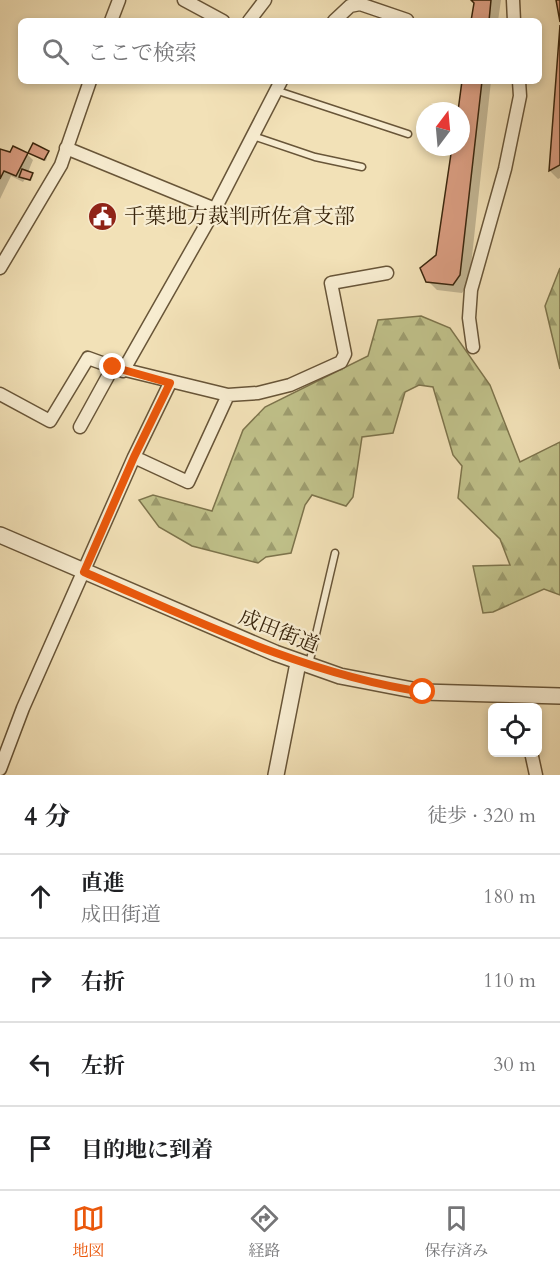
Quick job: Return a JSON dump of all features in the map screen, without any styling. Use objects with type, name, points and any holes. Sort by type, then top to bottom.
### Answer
[{"type":"street","points":[[112,18],[119,0]]},
{"type":"street","points":[[184,0],[217,18]]},
{"type":"street","points":[[251,18],[265,0]]},
{"type":"street","points":[[513,0],[514,18]]},
{"type":"street","points":[[337,18],[350,6],[360,4],[401,18]]},
{"type":"street","points":[[0,268],[49,188],[89,84]]},
{"type":"street","points":[[473,347],[469,318],[471,290],[505,168],[520,96],[519,84]]},
{"type":"street","points":[[80,427],[215,209],[278,86]]},
{"type":"street","points":[[66,148],[215,209]]},
{"type":"street","points":[[0,394],[50,421],[88,358],[170,383],[228,395],[258,393],[290,386],[341,362],[345,354],[332,284],[387,273]]},
{"type":"street","points":[[0,769],[23,708],[134,457],[170,383]]},
{"type":"street","points":[[134,457],[188,482],[228,395]]},
{"type":"street","name":"成田街道","points":[[0,535],[303,664],[381,686],[423,692],[519,702],[560,696]]},
{"type":"street","points":[[276,775],[303,664]]},
{"type":"street","points":[[532,757],[536,775]]},
{"type":"lane","points":[[278,86],[408,134]]},
{"type":"lane","points":[[253,136],[315,157],[362,167]]},
{"type":"lane","points":[[303,664],[335,553]]},
{"type":"green space","points":[[560,268],[560,369],[545,306]]},
{"type":"green space","points":[[421,316],[450,328],[490,385],[520,462],[560,442],[560,595],[544,589],[493,612],[483,613],[473,566],[510,565],[500,539],[458,498],[462,466],[453,455],[433,387],[419,385],[405,392],[393,433],[362,437],[353,497],[346,506],[312,495],[305,505],[291,553],[266,557],[258,563],[192,546],[159,527],[139,500],[153,495],[212,511],[243,430],[265,407],[368,356],[378,320]]},
{"type":"building","points":[[471,0],[491,0],[489,18],[472,18],[474,3]]},
{"type":"building","points":[[556,0],[560,0],[560,22]]},
{"type":"building","points":[[560,25],[560,165],[549,171]]},
{"type":"building","points":[[462,84],[482,84],[460,275],[453,285],[426,282],[420,268],[436,255],[451,156],[470,156],[470,102],[459,102]]},
{"type":"building","points":[[33,143],[49,151],[44,160],[28,153]]},
{"type":"building","points":[[13,146],[28,153],[16,176],[4,171],[0,179],[0,149],[10,152]]},
{"type":"building","points":[[22,169],[33,173],[30,180],[19,177]]},
{"type":"place","name":"千葉地方裁判所佐倉支部","points":[[103,216]]},
{"type":"route","points":[[113,367],[170,383],[134,457],[84,572],[298,663],[381,686],[423,692]]}]
